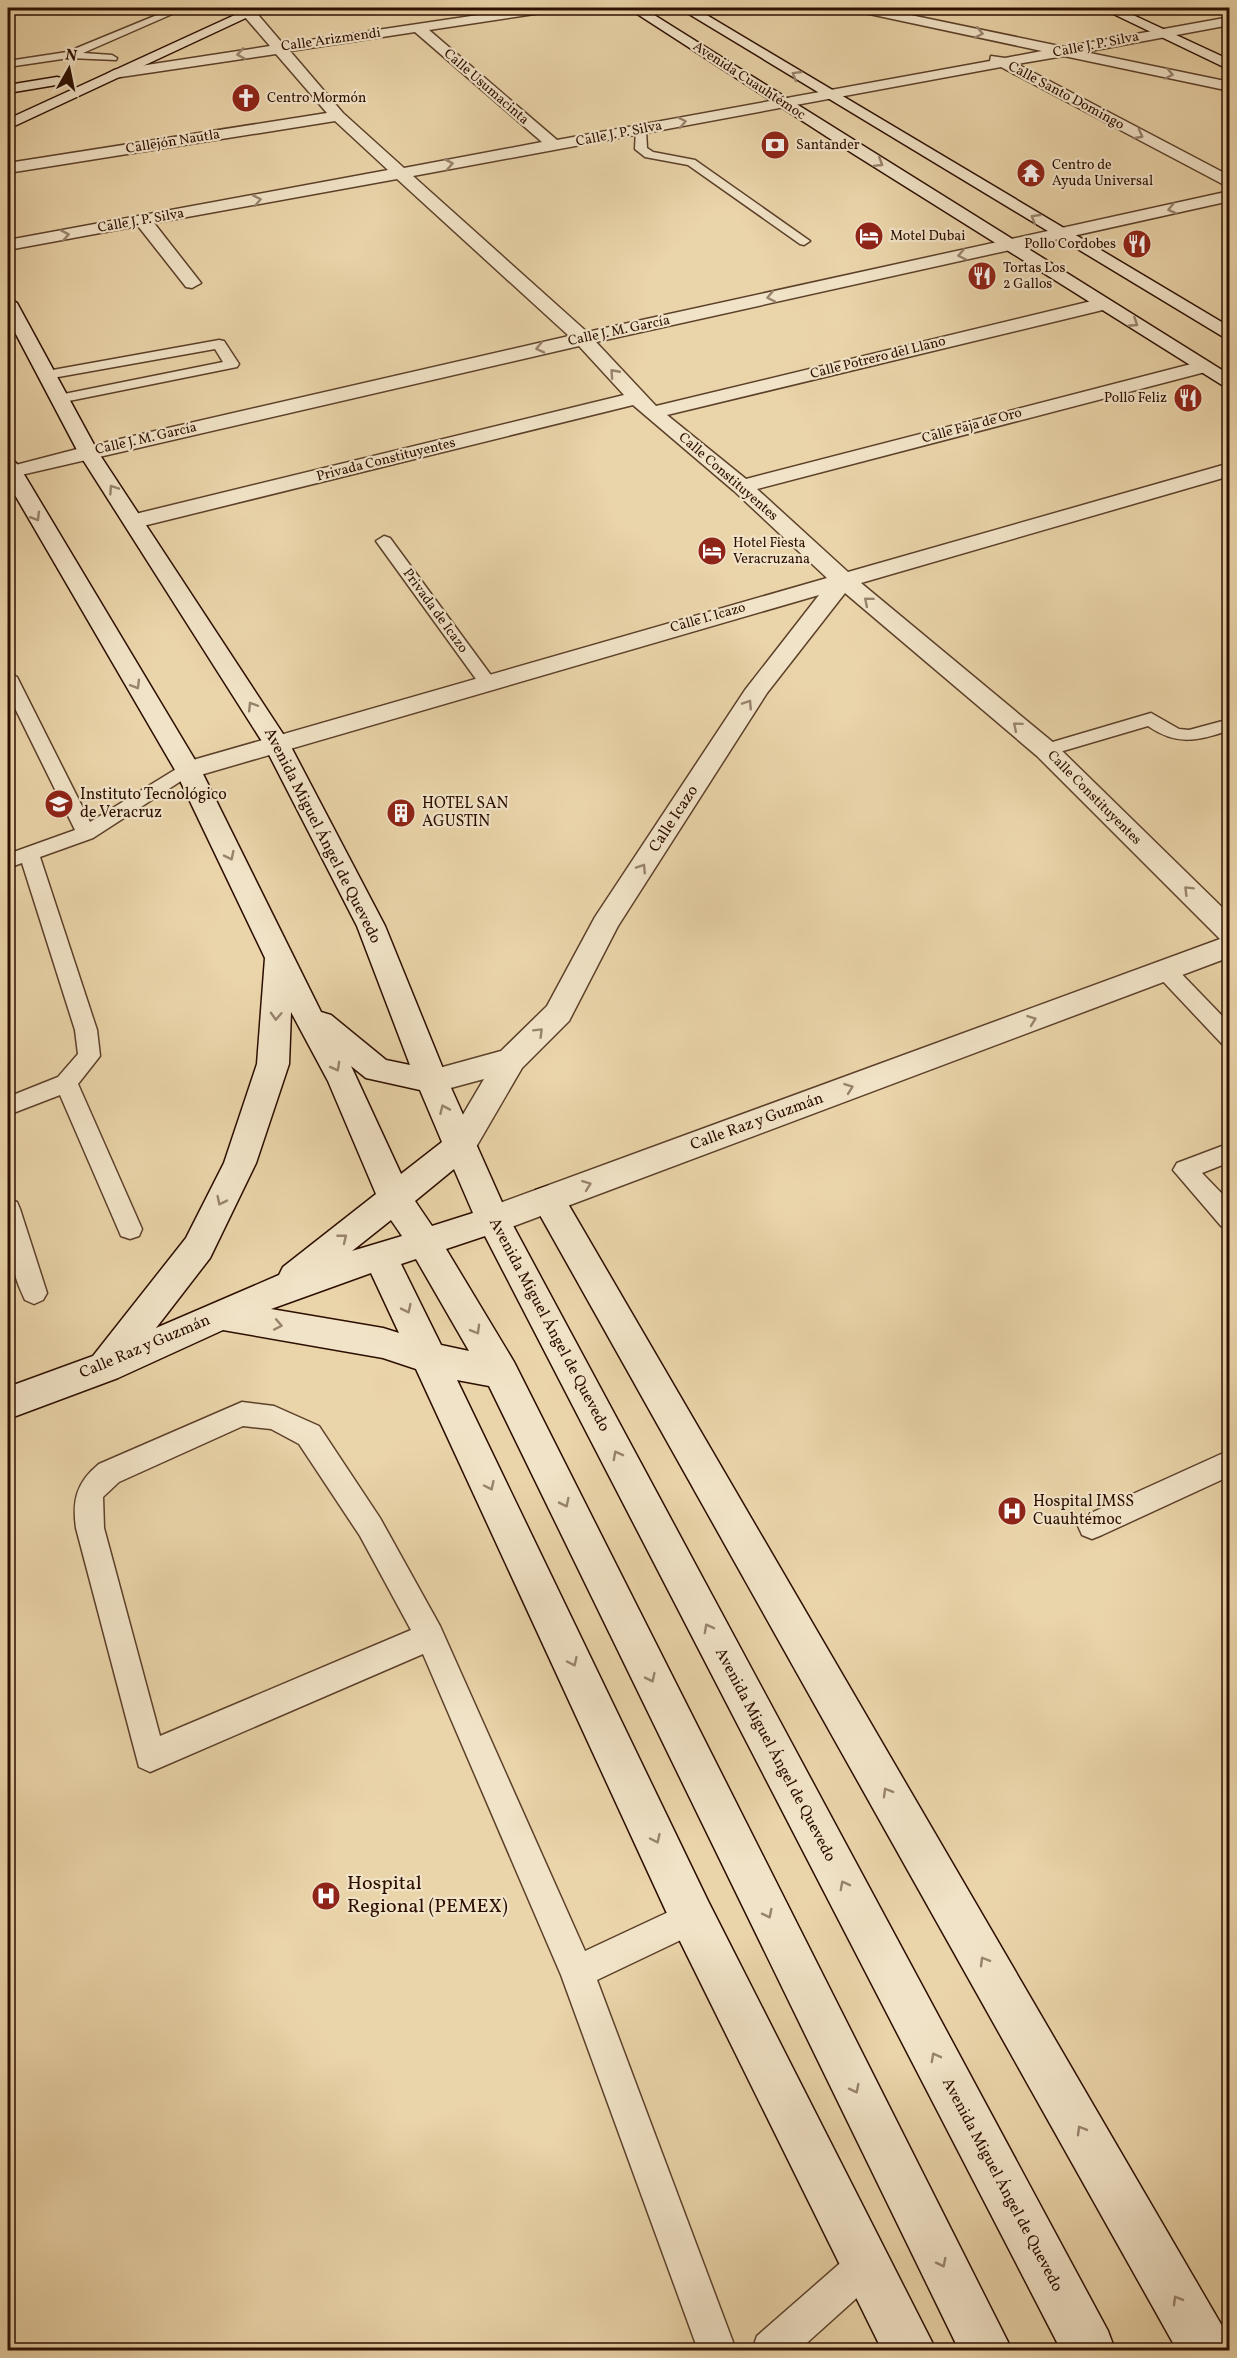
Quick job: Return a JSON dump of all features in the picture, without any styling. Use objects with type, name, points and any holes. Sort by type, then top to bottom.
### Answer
[{"type":"street","name":"Calle Arizmendi","points":[[114,74],[548,8]]},
{"type":"street","name":"Avenida Cuauhtémoc","points":[[635,8],[781,103],[1011,244],[1230,384]]},
{"type":"street","name":"Avenida Cuauhtémoc","points":[[686,8],[1230,335]]},
{"type":"street","points":[[860,8],[1230,87]]},
{"type":"street","name":"Calle Santo Domingo","points":[[903,8],[1230,183]]},
{"type":"street","points":[[1108,8],[1230,66]]},
{"type":"street","points":[[8,125],[251,9]]},
{"type":"street","name":"Calle Constituyentes","points":[[251,9],[278,48],[338,116],[583,339],[644,405],[742,486],[843,580],[1046,750],[1230,932]]},
{"type":"street","name":"Calle J. P. Silva","points":[[8,245],[1230,21]]},
{"type":"street","name":"Calle Usumacinta","points":[[417,27],[555,146]]},
{"type":"street","points":[[8,102],[117,55]]},
{"type":"street","points":[[8,89],[68,76]]},
{"type":"street","name":"Callejón Nautla","points":[[8,168],[338,116]]},
{"type":"street","name":"Calle J. M. García","points":[[9,470],[583,339],[1230,196]]},
{"type":"street","points":[[143,221],[192,283]]},
{"type":"street","name":"Avenida Miguel Ángel de Quevedo","points":[[8,303],[88,452],[135,521],[276,743],[371,926],[432,1081],[493,1220],[1089,2350]]},
{"type":"street","name":"Calle Potrero del Llano","points":[[644,405],[1104,304]]},
{"type":"street","name":"Calle Faja de Oro","points":[[742,486],[1202,366]]},
{"type":"street","name":"Privada Constituyentes","points":[[135,521],[644,405]]},
{"type":"street","name":"Calle I. Icazo","points":[[188,770],[1230,469]]},
{"type":"street","points":[[9,470],[188,770],[305,1010],[344,1081],[394,1197],[425,1243],[501,1373],[986,2350]]},
{"type":"street","name":"Calle Icazo","points":[[461,1145],[511,1060],[558,1013],[605,924],[757,690],[843,580]]},
{"type":"street","name":"Calle Raz y Guzmán","points":[[8,1404],[105,1366],[282,1288],[493,1220],[1230,946]]},
{"type":"street","points":[[105,1366],[198,1248],[240,1163],[273,1064],[279,957]]},
{"type":"street","points":[[305,1010],[377,1070],[432,1081],[511,1060]]},
{"type":"street","name":"Calle Raz y Guzmán","points":[[282,1288],[461,1145]]},
{"type":"street","points":[[548,1199],[1206,2350]]},
{"type":"street","points":[[381,1257],[692,1917],[910,2350]]},
{"type":"street","points":[[220,1315],[383,1343],[431,1359],[501,1373]]},
{"type":"lane","points":[[69,55],[184,10]]},
{"type":"lane","points":[[8,64],[69,55],[117,55]]},
{"type":"lane","points":[[640,130],[640,149],[649,154],[691,162],[804,241]]},
{"type":"lane","points":[[47,375],[219,344],[232,364],[60,399]]},
{"type":"lane","name":"Privada de Icazo","points":[[384,541],[487,682]]},
{"type":"lane","points":[[8,677],[86,834]]},
{"type":"lane","points":[[1046,750],[1151,719],[1172,735],[1181,737],[1230,724]]},
{"type":"lane","points":[[8,861],[86,834],[188,770]]},
{"type":"lane","points":[[8,1106],[66,1083],[88,1056],[86,1030],[29,854]]},
{"type":"lane","points":[[1165,970],[1230,1038]]},
{"type":"lane","points":[[66,1083],[130,1229]]},
{"type":"lane","points":[[1230,1152],[1185,1170],[1230,1219]]},
{"type":"lane","points":[[8,1209],[34,1293]]},
{"type":"lane","points":[[430,1636],[150,1756],[90,1528],[86,1503],[93,1485],[109,1473],[242,1414],[274,1418],[309,1435],[370,1527],[430,1636],[577,1972],[717,2350]]},
{"type":"lane","points":[[1092,1526],[1230,1462]]},
{"type":"lane","points":[[577,1972],[692,1917]]},
{"type":"lane","points":[[771,2350],[867,2264]]},
{"type":"place","name":"Centro Mormón","points":[[246,98]]},
{"type":"place","name":"Santander","points":[[775,145]]},
{"type":"place","name":"Centro de Ayuda Universal","points":[[1031,173]]},
{"type":"place","name":"Motel Dubai","points":[[869,236]]},
{"type":"place","name":"Pollo Cordobes","points":[[1137,244]]},
{"type":"place","name":"Tortas Los 2 Gallos","points":[[982,276]]},
{"type":"place","name":"Pollo Feliz","points":[[1188,398]]},
{"type":"place","name":"Hotel Fiesta Veracruzana","points":[[712,551]]},
{"type":"place","name":"Instituto Tecnológico de Veracruz","points":[[59,804]]},
{"type":"place","name":"HOTEL SAN AGUSTIN","points":[[401,813]]},
{"type":"place","name":"Hospital IMSS Cuauhtémoc","points":[[1012,1511]]},
{"type":"place","name":"Hospital Regional (PEMEX)","points":[[326,1896]]}]
